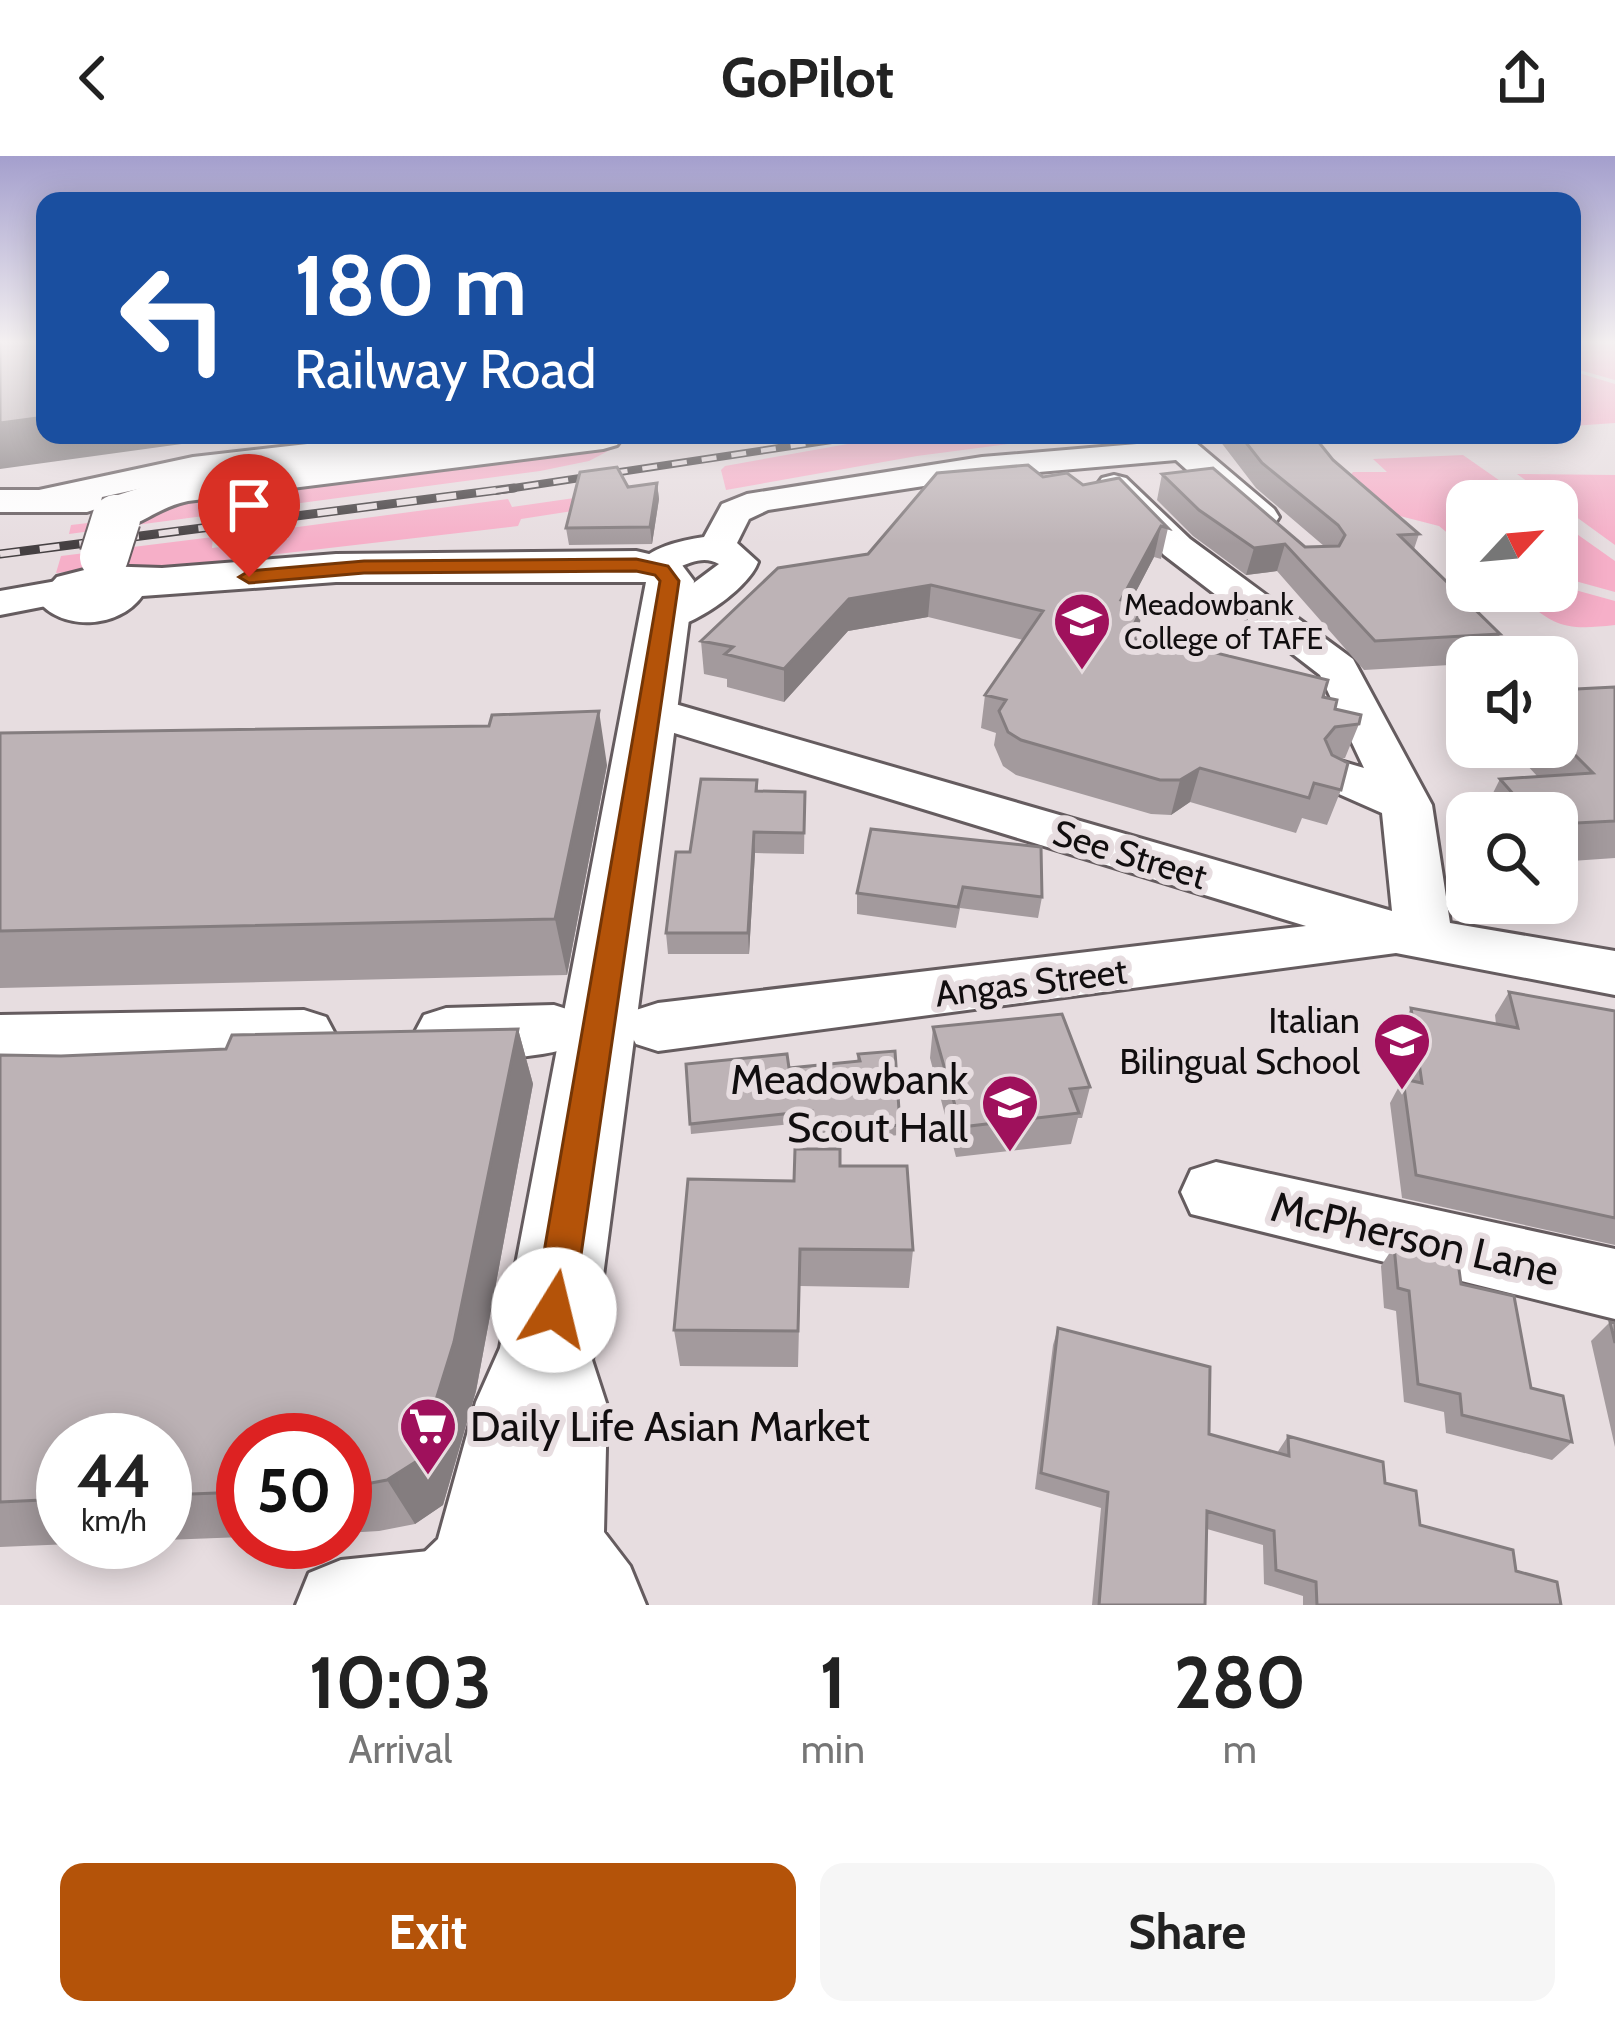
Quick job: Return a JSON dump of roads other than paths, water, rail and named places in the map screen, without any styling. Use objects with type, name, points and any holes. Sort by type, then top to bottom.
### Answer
[{"type":"main road","points":[[100,570],[204,486],[478,444]]},
{"type":"main road","points":[[100,570],[229,585],[249,577],[350,568],[654,567],[670,581],[546,1356],[525,1402],[506,1586]]},
{"type":"street","points":[[0,501],[51,498],[170,470],[468,444]]},
{"type":"street","points":[[716,548],[735,512],[759,501],[982,466],[1184,450],[1281,534]]},
{"type":"street","points":[[1089,456],[1177,547],[1338,668],[1407,822],[1414,937]]},
{"type":"street","points":[[51,498],[100,570]]},
{"type":"street","points":[[654,567],[691,549],[716,548],[736,556],[738,568],[664,621]]},
{"type":"street","points":[[0,603],[100,570]]},
{"type":"street","points":[[0,614],[100,570]]},
{"type":"street","name":"See Street","points":[[651,711],[1414,937],[1615,973]]},
{"type":"street","points":[[1336,793],[1407,822]]},
{"type":"street","name":"Angas Street","points":[[658,1027],[1414,937]]},
{"type":"street","points":[[0,1039],[554,1029]]},
{"type":"street","name":"McPherson Lane","points":[[1216,1192],[1615,1284]]},
{"type":"street","points":[[341,1605],[506,1586]]},
{"type":"railway","points":[[513,488],[805,444]]},
{"type":"railway","points":[[0,554],[513,488]]},
{"type":"railway","points":[[494,491],[513,488]]},
{"type":"place","name":"Meadowbank College of TAFE","points":[[1082,672]]},
{"type":"place","name":"Italian Bilingual School","points":[[1402,1092]]},
{"type":"place","name":"Meadowbank Scout Hall","points":[[1010,1154]]},
{"type":"place","name":"Daily Life Asian Market","points":[[428,1477]]}]
